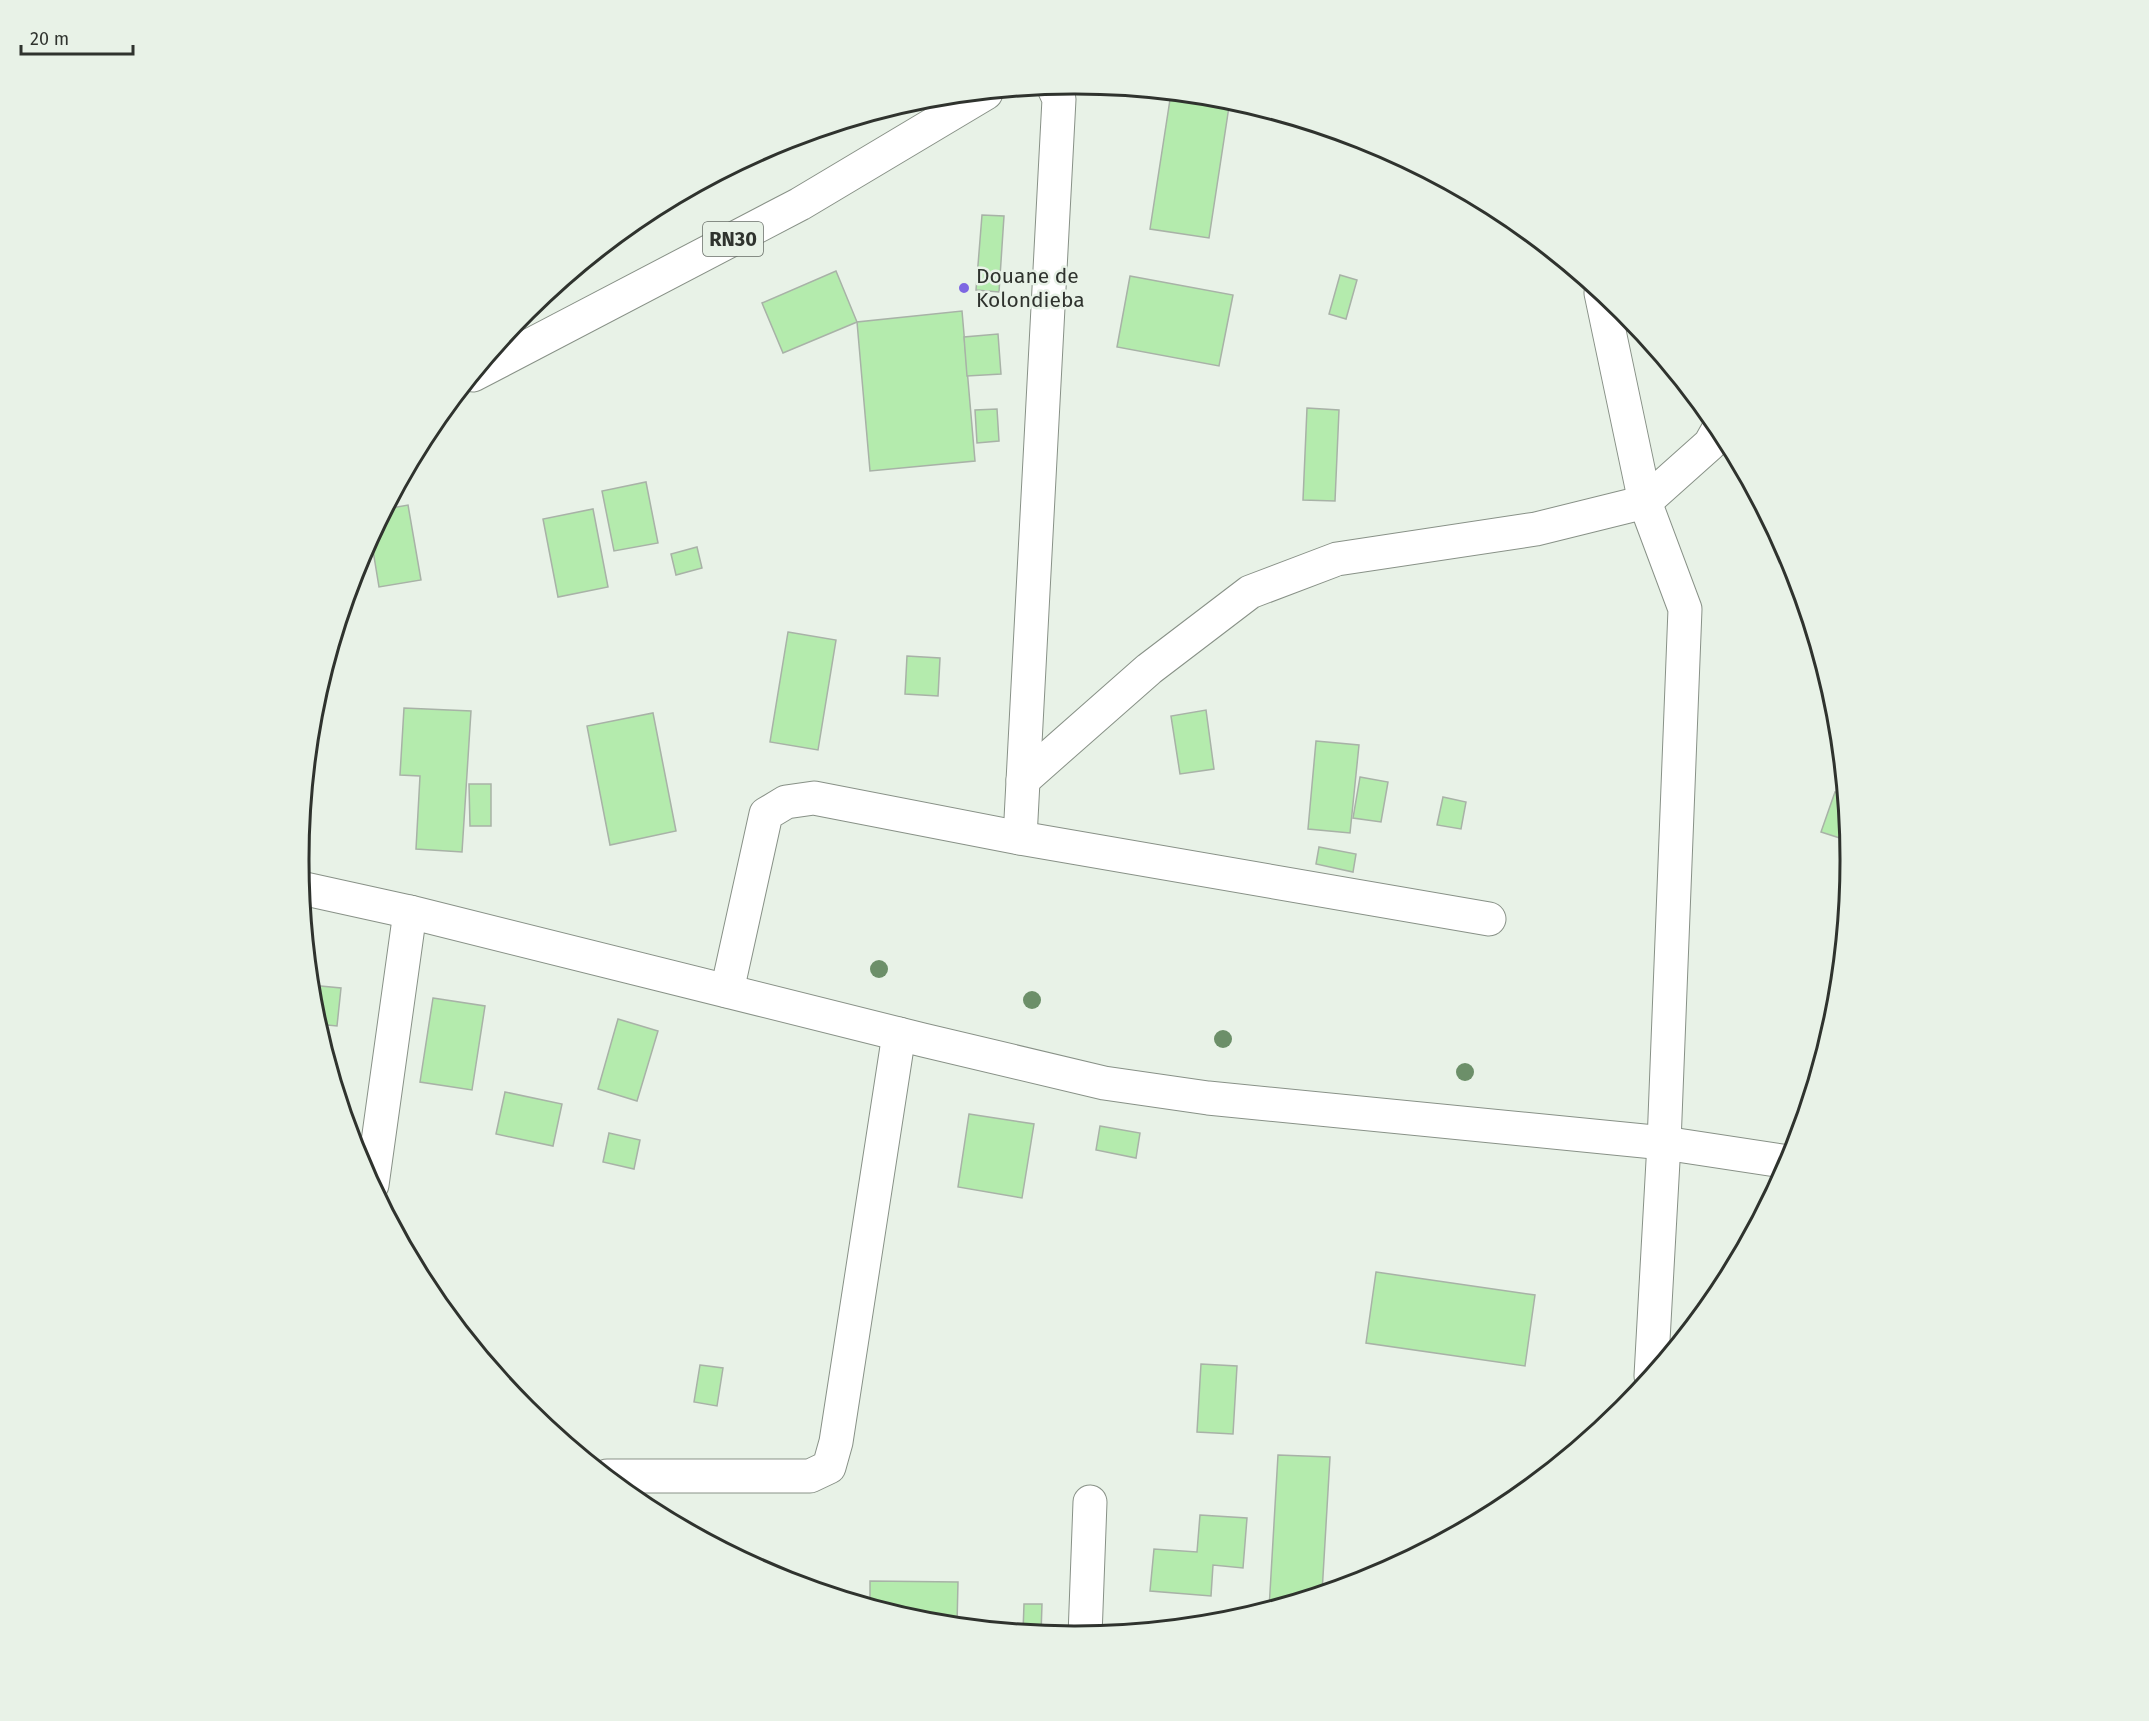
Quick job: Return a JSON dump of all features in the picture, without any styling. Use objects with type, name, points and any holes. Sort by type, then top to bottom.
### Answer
[{"type":"street","points":[[1020,838],[1059,99],[1057,95]]},
{"type":"street","name":"RN30","points":[[490,366],[800,204],[972,102]]},
{"type":"street","points":[[1604,308],[1645,502],[1685,609],[1664,1143],[1652,1364]]},
{"type":"street","points":[[1023,780],[1149,669],[1250,592],[1337,559],[1536,529],[1645,502],[1710,444],[1713,438]]},
{"type":"street","points":[[727,991],[766,814],[786,802],[814,798],[1020,838],[1488,919]]},
{"type":"street","points":[[310,890],[410,912],[899,1034],[1115,1084],[1208,1098],[1664,1143],[1779,1160]]},
{"type":"street","points":[[373,1167],[410,912]]},
{"type":"street","points":[[619,1476],[810,1476],[829,1467],[836,1442],[899,1034]]},
{"type":"street","points":[[1085,1626],[1090,1502]]},
{"type":"building","points":[[1170,101],[1228,110],[1209,238],[1150,229]]},
{"type":"building","points":[[982,215],[1004,216],[999,292],[976,290]]},
{"type":"building","points":[[836,271],[857,322],[783,353],[762,303]]},
{"type":"building","points":[[1340,275],[1357,280],[1346,319],[1329,314]]},
{"type":"building","points":[[1130,276],[1233,295],[1219,366],[1117,347]]},
{"type":"building","points":[[962,311],[975,461],[870,471],[857,322]]},
{"type":"building","points":[[998,334],[1001,374],[967,376],[964,337]]},
{"type":"building","points":[[1307,408],[1339,410],[1335,501],[1303,500]]},
{"type":"building","points":[[997,409],[999,441],[977,443],[975,410]]},
{"type":"building","points":[[646,482],[658,543],[614,551],[602,491]]},
{"type":"building","points":[[408,505],[421,580],[379,587],[373,553],[395,507]]},
{"type":"building","points":[[593,509],[608,587],[558,597],[543,519]]},
{"type":"building","points":[[697,547],[702,568],[676,575],[671,554]]},
{"type":"building","points":[[788,632],[836,640],[818,750],[770,742]]},
{"type":"building","points":[[907,656],[940,658],[938,696],[905,694]]},
{"type":"building","points":[[404,708],[471,711],[462,852],[416,849],[420,776],[400,775]]},
{"type":"building","points":[[1206,710],[1214,769],[1180,774],[1171,716]]},
{"type":"building","points":[[653,713],[676,831],[610,845],[587,726]]},
{"type":"building","points":[[1316,741],[1359,745],[1350,833],[1308,829]]},
{"type":"building","points":[[1360,777],[1388,782],[1381,822],[1353,818]]},
{"type":"building","points":[[469,784],[491,784],[491,826],[470,826]]},
{"type":"building","points":[[1835,792],[1837,793],[1839,810],[1840,838],[1821,832]]},
{"type":"building","points":[[1443,797],[1466,802],[1461,829],[1437,825]]},
{"type":"building","points":[[1319,847],[1356,854],[1353,872],[1316,864]]},
{"type":"building","points":[[319,986],[341,988],[337,1026],[327,1025]]},
{"type":"building","points":[[433,998],[485,1006],[472,1090],[420,1082]]},
{"type":"building","points":[[618,1019],[658,1031],[637,1101],[598,1089]]},
{"type":"building","points":[[505,1092],[562,1104],[553,1146],[496,1134]]},
{"type":"building","points":[[969,1114],[1034,1124],[1022,1198],[958,1187]]},
{"type":"building","points":[[1100,1126],[1140,1133],[1136,1158],[1096,1150]]},
{"type":"building","points":[[609,1133],[640,1140],[634,1169],[603,1162]]},
{"type":"building","points":[[1376,1272],[1535,1295],[1525,1366],[1366,1343]]},
{"type":"building","points":[[1201,1364],[1237,1366],[1233,1434],[1197,1432]]},
{"type":"building","points":[[700,1365],[723,1368],[717,1406],[694,1402]]},
{"type":"building","points":[[1278,1455],[1330,1457],[1322,1585],[1269,1601]]},
{"type":"building","points":[[1200,1515],[1247,1518],[1243,1568],[1213,1565],[1211,1596],[1150,1591],[1154,1549],[1197,1552]]},
{"type":"building","points":[[870,1581],[958,1582],[957,1617],[870,1598]]},
{"type":"building","points":[[1024,1604],[1042,1604],[1041,1625],[1023,1625]]},
{"type":"place","name":"Douane de Kolondieba","points":[[964,288]]}]
